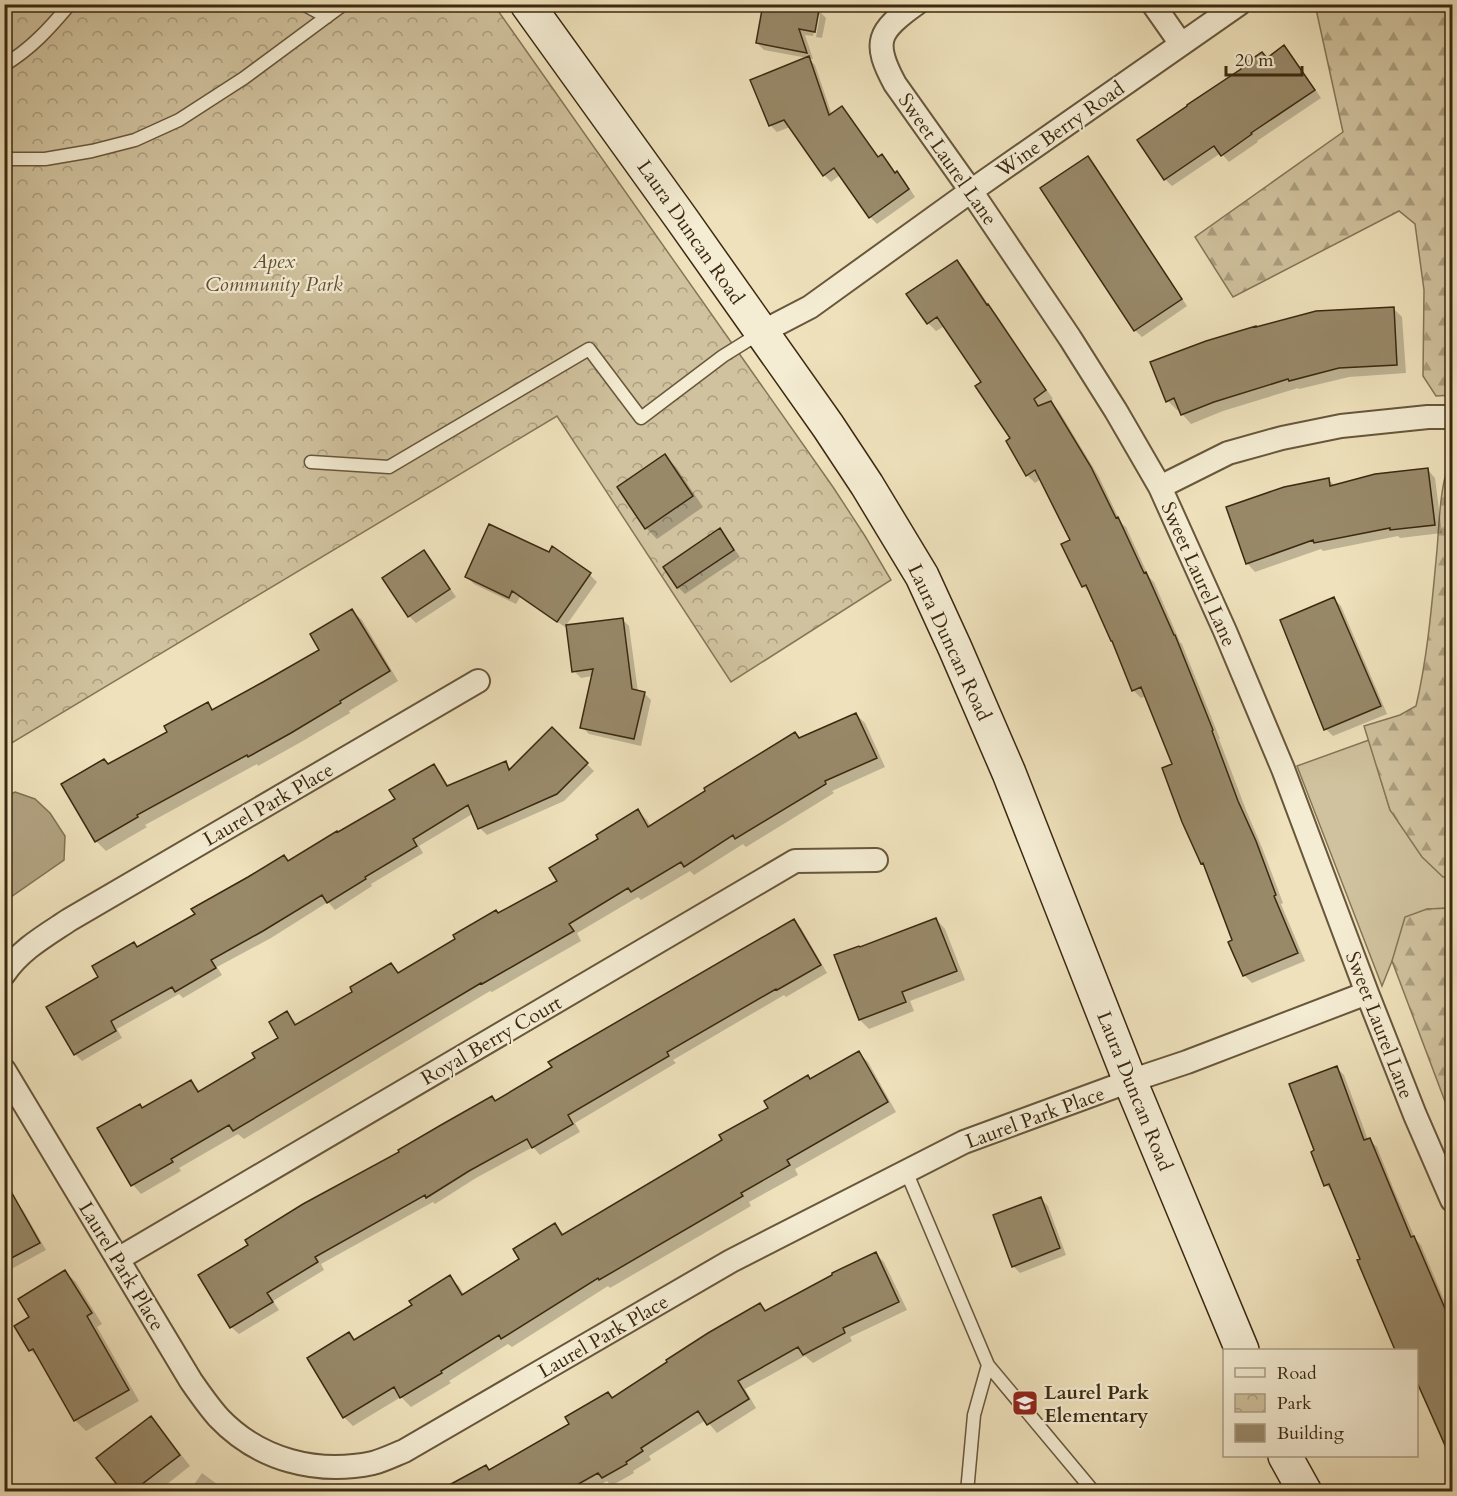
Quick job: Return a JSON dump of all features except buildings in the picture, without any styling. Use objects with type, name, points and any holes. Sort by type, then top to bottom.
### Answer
[{"type":"street","name":"Laura Duncan Road","points":[[527,4],[828,426],[922,576],[1010,773],[1130,1082],[1242,1349]]},
{"type":"street","name":"Sweet Laurel Lane","points":[[916,4],[897,18],[883,38],[881,51],[887,68],[895,84],[971,191],[1070,338],[1116,411],[1160,488],[1225,631],[1283,769],[1415,1115],[1444,1156],[1452,1200]]},
{"type":"street","points":[[1153,4],[1181,44]]},
{"type":"street","name":"Wine Berry Road","points":[[762,332],[810,307],[971,191],[1239,4]]},
{"type":"street","points":[[1160,488],[1228,453],[1282,438],[1341,426],[1428,417],[1452,417]]},
{"type":"street","name":"Laurel Park Place","points":[[4,974],[34,942],[69,920],[478,681]]},
{"type":"street","name":"Royal Berry Court","points":[[118,1259],[795,861],[876,860]]},
{"type":"street","name":"Laurel Park Place","points":[[4,1070],[191,1381],[218,1418],[238,1436],[259,1449],[296,1463],[322,1467],[350,1466],[375,1462],[404,1451],[731,1261],[964,1142],[1187,1062],[1367,993]]},
{"type":"street","points":[[1286,1457],[1305,1491]]},
{"type":"lane","points":[[4,65],[45,34],[70,4]]},
{"type":"lane","points":[[303,4],[327,17]]},
{"type":"lane","points":[[4,159],[45,159],[92,151],[135,140],[179,120],[244,78],[344,4]]},
{"type":"lane","points":[[311,462],[389,467],[589,349],[641,418],[723,356],[762,332]]},
{"type":"lane","points":[[906,1171],[988,1365],[1094,1491]]},
{"type":"lane","points":[[967,1491],[974,1415],[988,1365]]},
{"type":"green space","name":"Apex Community Park","points":[[5,5],[494,5],[833,487],[891,580],[731,682],[557,416],[5,747]]},
{"type":"green space","points":[[1318,5],[1452,5],[1452,395],[1436,396],[1423,376],[1424,290],[1415,224],[1399,211],[1233,297],[1195,237],[1343,132],[1316,9]]},
{"type":"green space","points":[[1452,460],[1452,877],[1443,877],[1422,857],[1390,810],[1364,726],[1400,715],[1416,706],[1429,628],[1439,516],[1445,478]]},
{"type":"green space","points":[[1369,740],[1390,810],[1443,876],[1452,877],[1452,908],[1427,909],[1392,961],[1382,986],[1297,766]]},
{"type":"green space","points":[[1452,908],[1452,1108],[1446,1104],[1392,961],[1405,917],[1427,909]]},
{"type":"shaded area","points":[[15,792],[35,799],[50,813],[65,836],[64,860],[5,901],[5,797]]},
{"type":"place","name":"Laurel Park Elementary","points":[[1025,1403]]}]
